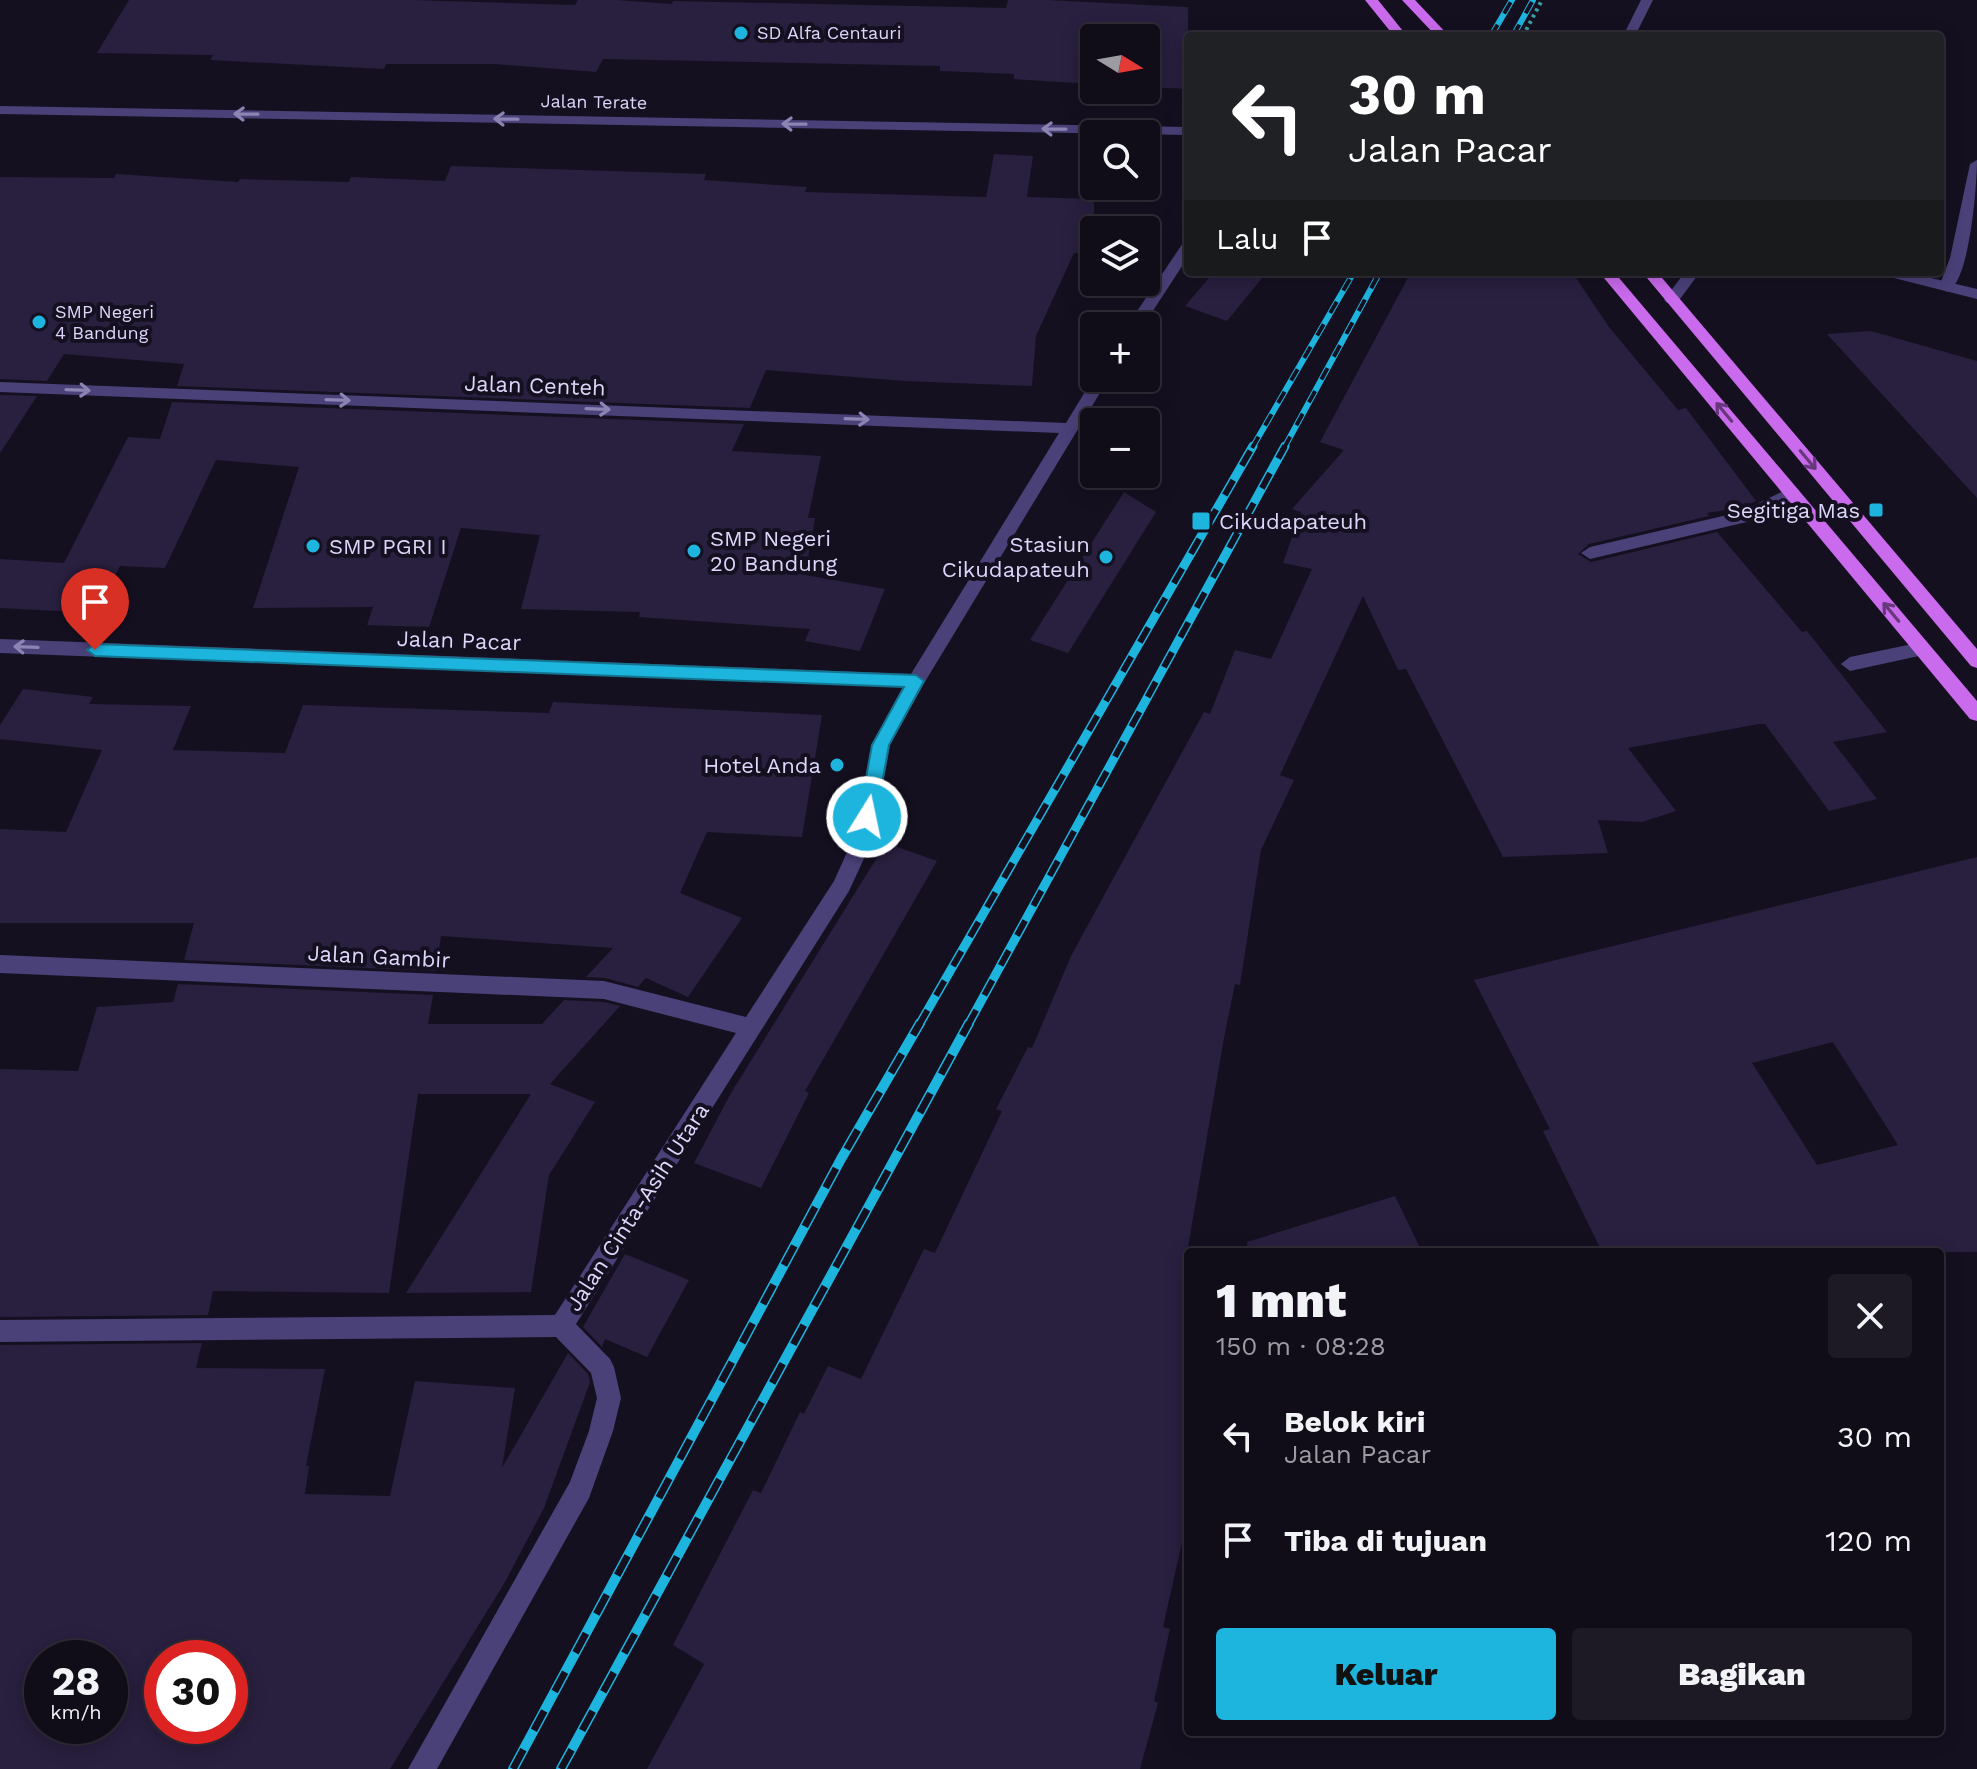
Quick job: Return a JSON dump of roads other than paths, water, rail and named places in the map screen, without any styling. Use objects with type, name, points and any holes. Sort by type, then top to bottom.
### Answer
[{"type":"main road","points":[[1371,0],[1398,32]]},
{"type":"main road","points":[[1408,0],[1439,32]]},
{"type":"main road","points":[[1609,276],[1977,714]]},
{"type":"main road","points":[[1652,276],[1977,661]]},
{"type":"street","points":[[1631,32],[1647,0]]},
{"type":"street","name":"Jalan Terate","points":[[0,110],[1184,131]]},
{"type":"street","points":[[1947,287],[1957,258],[1977,164]]},
{"type":"street","points":[[1144,312],[1184,252]]},
{"type":"street","points":[[1672,300],[1690,276]]},
{"type":"street","points":[[1903,276],[1977,294]]},
{"type":"street","name":"Jalan Centeh","points":[[0,387],[1069,428]]},
{"type":"street","name":"Jalan Cinta-Asih Utara","points":[[422,1769],[580,1489],[601,1431],[609,1398],[602,1367],[561,1326],[842,885],[863,839],[881,745],[916,681],[1092,392]]},
{"type":"street","points":[[1590,553],[1745,517],[1792,493]]},
{"type":"street","name":"Jalan Pacar","points":[[0,646],[916,681]]},
{"type":"street","points":[[1850,664],[1867,658],[1922,649]]},
{"type":"street","name":"Jalan Gambir","points":[[0,964],[604,990],[752,1028]]},
{"type":"street","points":[[0,1331],[561,1326]]},
{"type":"railway","points":[[1493,32],[1512,0]]},
{"type":"railway","points":[[1515,32],[1533,0]]},
{"type":"railway","points":[[1252,448],[1352,276]]},
{"type":"railway","points":[[1284,448],[1378,276]]},
{"type":"railway","points":[[919,1025],[1253,446]]},
{"type":"railway","points":[[968,1025],[1285,446]]},
{"type":"railway","points":[[513,1769],[841,1159],[920,1023]]},
{"type":"railway","points":[[561,1769],[969,1023]]},
{"type":"place","name":"SD Alfa Centauri","points":[[741,33]]},
{"type":"place","name":"SMP Negeri 4 Bandung","points":[[39,322]]},
{"type":"place","name":"Segitiga Mas","points":[[1876,510]]},
{"type":"place","name":"Cikudapateuh","points":[[1201,521]]},
{"type":"place","name":"SMP PGRI I","points":[[313,546]]},
{"type":"place","name":"SMP Negeri 20 Bandung","points":[[694,551]]},
{"type":"place","name":"Stasiun Cikudapateuh","points":[[1106,557]]},
{"type":"place","name":"Hotel Anda","points":[[837,765]]}]
